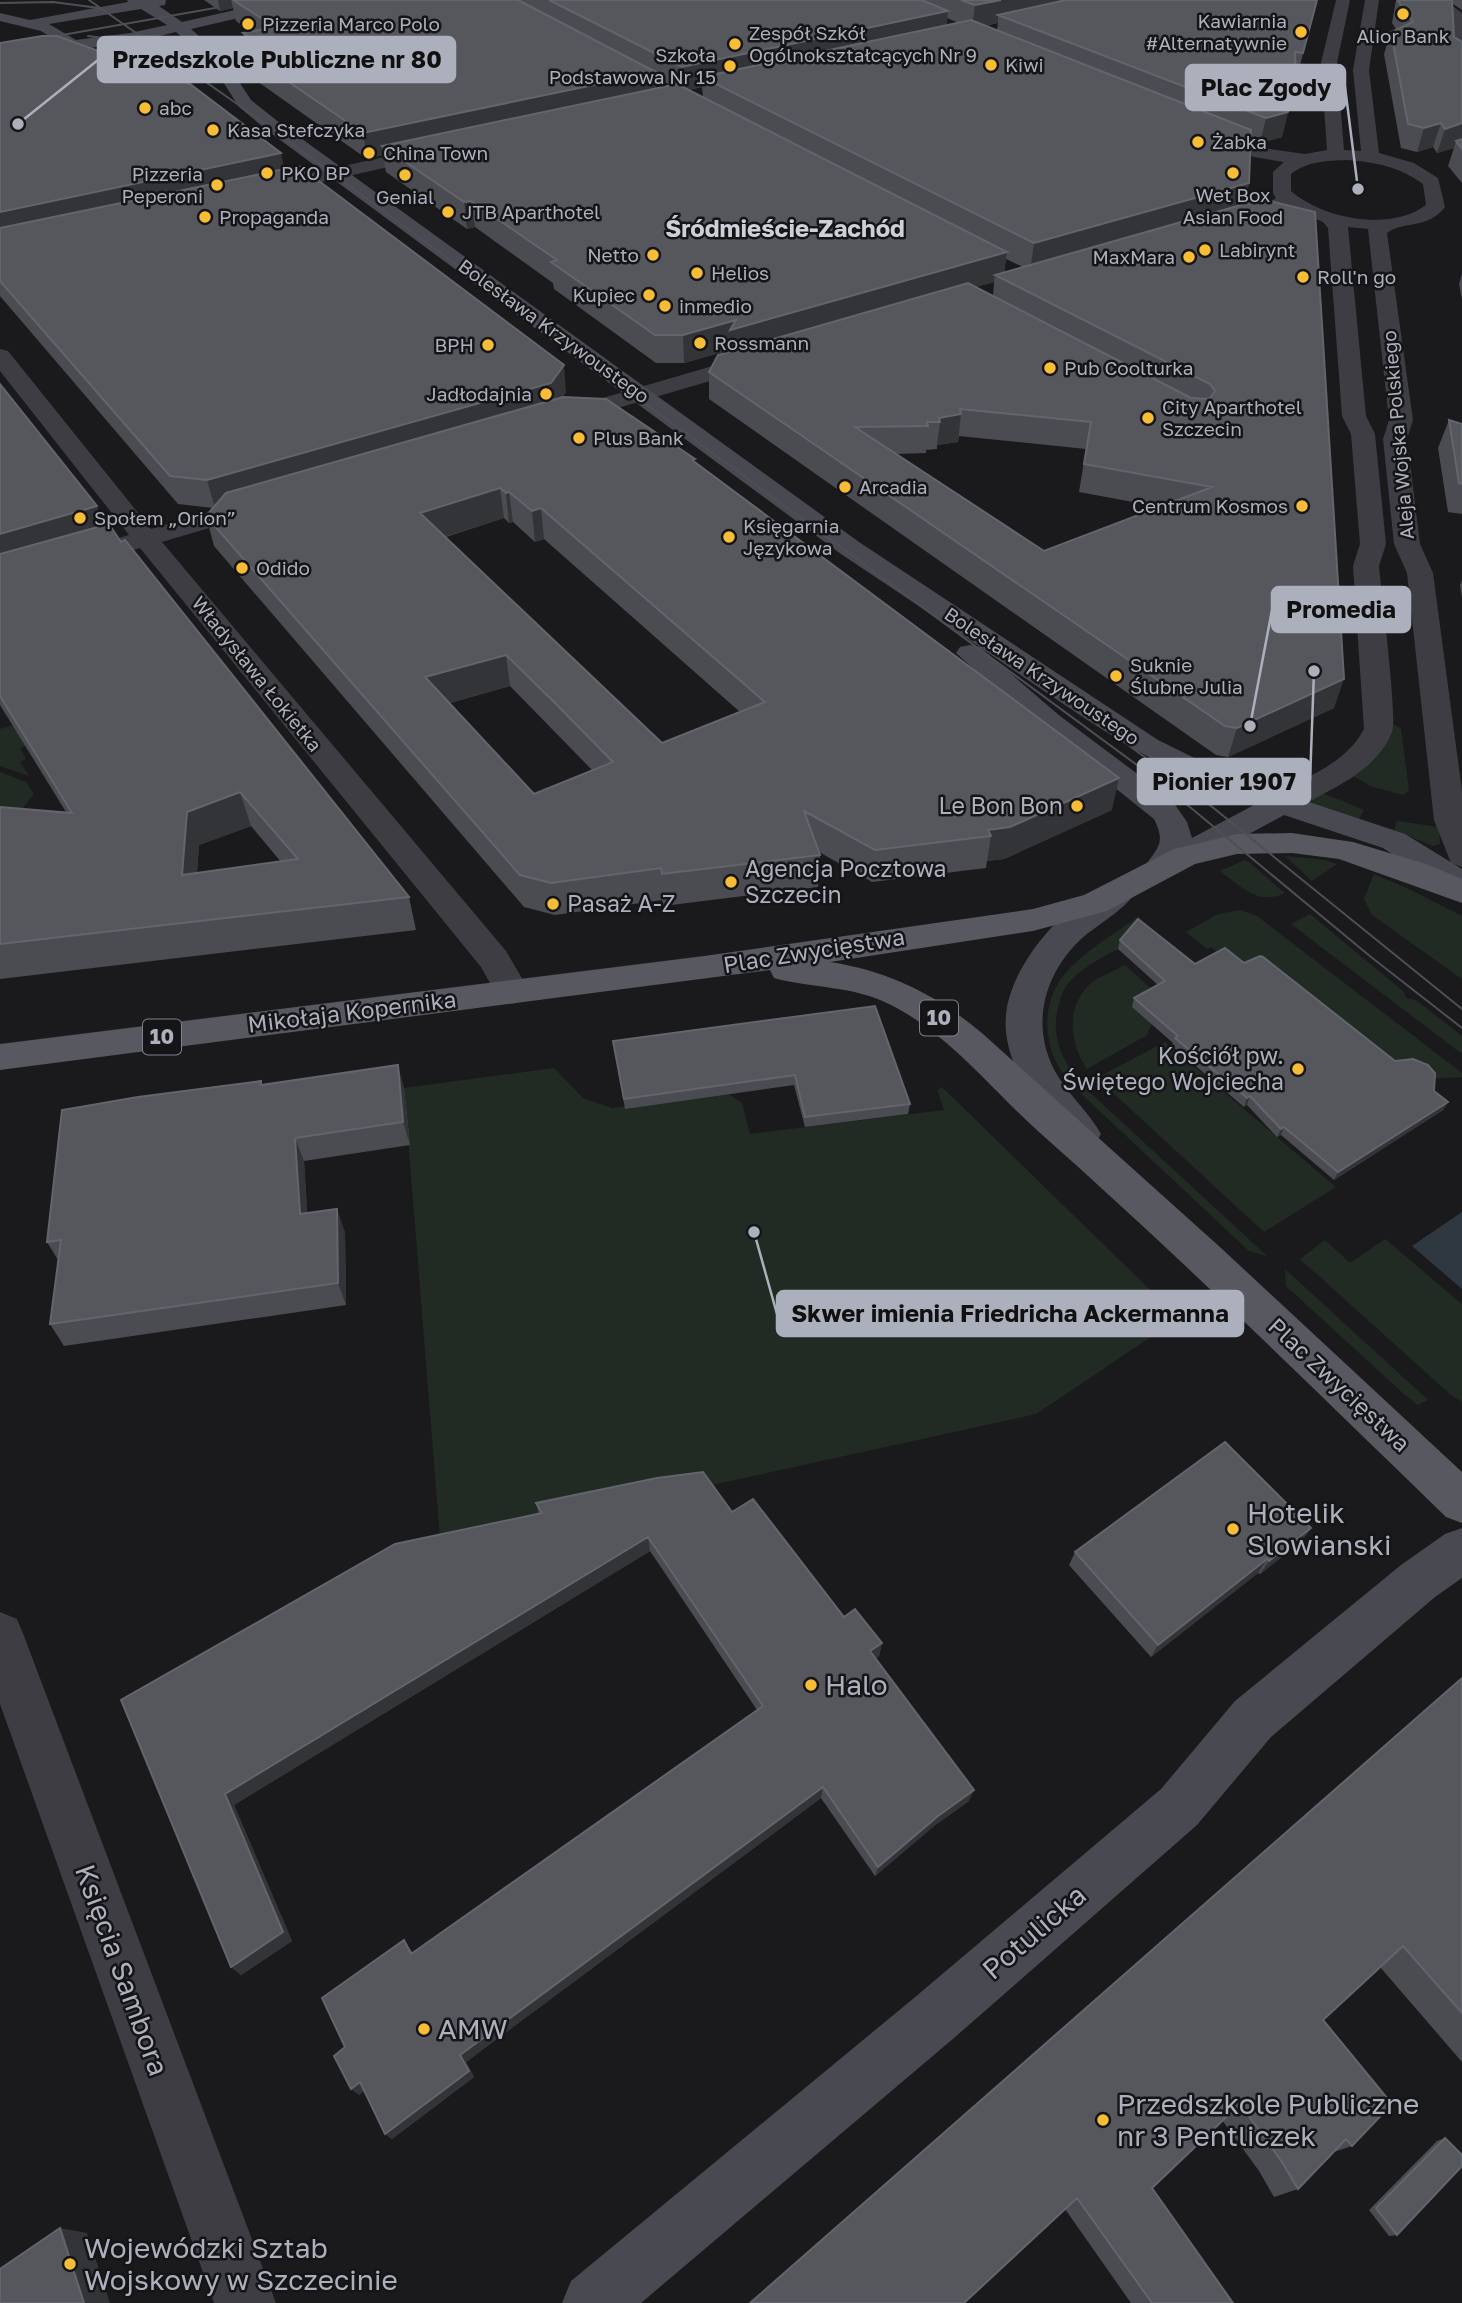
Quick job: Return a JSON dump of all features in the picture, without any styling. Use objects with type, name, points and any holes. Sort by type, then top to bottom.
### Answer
[{"type":"main road","name":"Plac Zwycięstwa","points":[[704,968],[1041,919],[1086,907],[1118,893],[1185,856],[1221,846],[1255,842],[1292,843],[1368,856],[1462,892]]},
{"type":"main road","name":"Mikołaja Kopernika","points":[[0,1057],[704,968]]},
{"type":"main road","name":"Plac Zwycięstwa","points":[[704,968],[812,970],[866,981],[905,997],[933,1013],[1124,1181],[1462,1502]]},
{"type":"street","points":[[127,0],[139,2]]},
{"type":"street","points":[[0,31],[139,2],[172,0]]},
{"type":"street","points":[[0,54],[68,41],[135,37],[298,0]]},
{"type":"street","points":[[1336,155],[1329,63],[1342,0]]},
{"type":"street","points":[[1371,158],[1361,70],[1372,0]]},
{"type":"street","points":[[53,2],[68,41]]},
{"type":"street","name":"Bolesława Krzywoustego","points":[[139,2],[179,27],[213,56],[239,96],[257,115],[850,548],[1156,751],[1220,783],[1282,803]]},
{"type":"street","points":[[1449,6],[1455,14],[1460,39],[1458,59],[1462,62]]},
{"type":"street","points":[[0,17],[32,24],[109,57]]},
{"type":"street","name":"Bolesława Krzywoustego","points":[[222,99],[257,115]]},
{"type":"street","points":[[1183,122],[1260,153],[1304,159]]},
{"type":"street","points":[[244,194],[453,147]]},
{"type":"street","points":[[1214,226],[1279,205],[1321,215],[1387,223],[1424,217],[1448,199],[1433,184],[1410,168],[1371,158],[1336,155],[1304,159],[1282,171],[1279,205]]},
{"type":"street","name":"Aleja Wojska Polskiego","points":[[1282,803],[1359,758],[1372,743],[1378,729],[1366,566],[1373,544],[1364,444],[1354,416],[1338,227],[1321,215]]},
{"type":"street","name":"Aleja Wojska Polskiego","points":[[1387,223],[1377,231],[1401,420],[1395,439],[1405,532],[1408,548],[1420,573],[1450,820],[1462,856]]},
{"type":"street","points":[[541,423],[774,355]]},
{"type":"street","name":"Władysława Łokietka","points":[[0,356],[145,539],[494,960],[512,992]]},
{"type":"street","points":[[0,581],[276,501]]},
{"type":"street","name":"Bolesława Krzywoustego","points":[[850,548],[1037,711],[1160,806],[1173,823],[1177,841],[1174,855],[1160,868]]},
{"type":"street","points":[[1282,803],[1394,841],[1462,884]]},
{"type":"street","name":"Plac Zwycięstwa","points":[[1160,868],[1282,803]]},
{"type":"street","name":"Plac Zwycięstwa","points":[[1118,893],[1069,929],[1045,960],[1027,996],[1023,1024],[1031,1059],[1046,1088],[1072,1123],[1124,1181]]},
{"type":"street","name":"Potulicka","points":[[593,2303],[934,2018],[1179,1808],[1202,1784],[1235,1737],[1253,1719],[1418,1581],[1462,1550]]},
{"type":"street","name":"Księcia Sambora","points":[[0,1636],[245,2303]]},
{"type":"shaded area","points":[[1391,723],[1401,728],[1409,791],[1403,795],[1370,786],[1350,774],[1377,753]]},
{"type":"shaded area","points":[[16,724],[29,745],[20,748],[26,759],[20,762],[29,776],[0,766],[0,729]]},
{"type":"shaded area","points":[[0,772],[26,782],[34,794],[10,824],[0,824]]},
{"type":"shaded area","points":[[1320,792],[1364,810],[1359,819],[1309,803],[1307,800]]},
{"type":"shaded area","points":[[1397,821],[1439,827],[1440,844],[1433,846],[1394,830]]},
{"type":"shaded area","points":[[1285,856],[1325,860],[1337,864],[1312,881]]},
{"type":"shaded area","points":[[1245,860],[1285,893],[1258,896],[1220,871]]},
{"type":"shaded area","points":[[1374,874],[1462,916],[1462,979],[1372,915],[1364,899]]},
{"type":"shaded area","points":[[1240,910],[1257,916],[1462,1073],[1462,1077],[1429,1079],[1403,1068],[1241,971],[1211,947],[1207,949],[1186,932],[1218,914]]},
{"type":"shaded area","points":[[1310,914],[1404,992],[1406,998],[1416,1000],[1462,1036],[1462,1054],[1291,924]]},
{"type":"shaded area","points":[[1138,917],[1155,931],[1090,965],[1065,988],[1056,1016],[1060,1049],[1070,1069],[1085,1088],[1267,1256],[1249,1251],[1074,1087],[1055,1060],[1047,1029],[1051,998],[1058,983],[1084,955]]},
{"type":"shaded area","points":[[1125,965],[1156,993],[1152,1024],[1147,1035],[1087,1069],[1074,1039],[1075,1007],[1091,983]]},
{"type":"shaded area","points":[[1165,1042],[1336,1187],[1264,1232],[1097,1078]]},
{"type":"shaded area","points":[[554,1068],[583,1098],[612,1108],[727,1093],[742,1103],[750,1134],[944,1110],[937,1090],[942,1087],[1179,1318],[1036,1414],[703,1487],[440,1538],[404,1088]]},
{"type":"shaded area","points":[[1462,1212],[1462,1289],[1412,1246]]},
{"type":"shaded area","points":[[1385,1239],[1462,1304],[1462,1402],[1300,1259],[1325,1240],[1350,1263]]},
{"type":"shaded area","points":[[1285,1269],[1428,1400],[1418,1405],[1405,1395],[1286,1286]]},
{"type":"building","points":[[233,0],[518,0],[656,72],[363,133],[235,45],[256,41],[243,33],[275,27]]},
{"type":"building","name":"Zespół Szkół Ogólnokształcących Nr 9","points":[[549,0],[922,0],[948,11],[682,67]]},
{"type":"building","points":[[961,0],[1001,0],[975,5]]},
{"type":"building","points":[[1066,0],[1317,0],[1303,53],[1295,52],[1296,80],[1288,112],[1266,118],[998,15]]},
{"type":"building","points":[[1398,0],[1452,0],[1454,37],[1462,42],[1462,123],[1445,129],[1441,123],[1424,128],[1408,124],[1391,32],[1413,22]]},
{"type":"building","points":[[971,20],[1251,130],[1249,183],[1034,243],[702,77]]},
{"type":"building","points":[[57,36],[190,84],[281,153],[0,212],[0,43]]},
{"type":"building","points":[[677,84],[1007,252],[730,330],[736,320],[683,335],[655,335],[551,262],[557,260],[471,201],[464,202],[382,146]]},
{"type":"building","points":[[299,166],[564,365],[551,383],[207,480],[170,476],[0,281],[0,228]]},
{"type":"building","points":[[1262,199],[1315,212],[1344,679],[1237,728],[1225,726],[709,372],[718,355],[968,283],[1191,398],[1209,399],[1215,391],[1210,384],[995,275]],"holes":[[[960,409],[1091,422],[1084,464],[1212,487],[1044,551],[855,427],[928,426],[927,422],[940,422],[939,418],[961,414]]]},
{"type":"building","points":[[0,384],[97,506],[0,534]]},
{"type":"building","points":[[563,397],[606,399],[695,459],[692,460],[1119,778],[1010,827],[988,830],[991,836],[875,850],[804,811],[820,855],[662,874],[661,868],[551,883],[520,875],[206,516],[226,493]],"holes":[[[500,488],[532,511],[541,508],[765,702],[662,743],[420,513]],[[506,655],[556,704],[613,762],[534,794],[425,677]]]},
{"type":"building","points":[[1449,420],[1462,424],[1462,484],[1459,483]]},
{"type":"building","points":[[109,524],[121,542],[125,540],[409,897],[0,944],[0,807],[72,813],[0,696],[0,554]],"holes":[[[240,792],[298,859],[182,875],[187,812]]]},
{"type":"building","name":"Kościół pw. Świętego Wojciecha","points":[[1138,919],[1195,964],[1225,948],[1244,963],[1263,957],[1395,1061],[1413,1059],[1428,1065],[1435,1073],[1434,1091],[1448,1102],[1338,1172],[1284,1127],[1281,1129],[1250,1096],[1247,1098],[1175,1038],[1178,1036],[1134,998],[1165,981],[1120,940]]},
{"type":"building","points":[[875,1006],[910,1104],[805,1117],[795,1075],[624,1099],[613,1041]]},
{"type":"building","points":[[398,1065],[403,1122],[295,1138],[300,1214],[337,1209],[338,1283],[50,1324],[61,1240],[47,1242],[62,1110],[138,1097],[261,1081],[261,1085]]},
{"type":"building","points":[[1225,1442],[1311,1528],[1269,1561],[1267,1559],[1158,1645],[1075,1552]]},
{"type":"building","points":[[703,1472],[732,1512],[753,1499],[844,1617],[855,1609],[882,1643],[870,1651],[974,1790],[938,1816],[878,1867],[823,1787],[460,2055],[469,2071],[385,2134],[360,2082],[351,2089],[334,2056],[345,2047],[322,1998],[404,1940],[411,1954],[763,1706],[648,1537],[225,1794],[283,1932],[231,1967],[121,1700],[395,1544],[542,1513],[536,1503],[657,1478]]},
{"type":"building","points":[[1462,1678],[1462,2013],[1403,1946],[1323,2020],[1392,2104],[1352,2146],[1346,2139],[1298,2189],[1240,2104],[1152,2188],[1233,2303],[1152,2303],[1077,2198],[964,2303],[750,2303]]},
{"type":"building","points":[[1445,2138],[1462,2155],[1462,2166],[1397,2235],[1376,2208]]},
{"type":"building","name":"Wojewódzki Sztab Wojskowy w Szczecinie","points":[[60,2228],[84,2303],[0,2303],[0,2269]]},
{"type":"tram line","points":[[89,0],[123,24]]},
{"type":"tram line","points":[[123,24],[260,0]]},
{"type":"tram line","points":[[0,3],[53,2],[99,8]]},
{"type":"tram line","points":[[0,46],[123,24]]},
{"type":"tram line","points":[[123,24],[250,113],[1156,779],[1371,957],[1462,1028]]},
{"type":"tram line","points":[[88,36],[144,43]]},
{"type":"tram line","points":[[1116,736],[1211,806],[1462,1009]]},
{"type":"place","name":"Alior Bank","points":[[1403,14]]},
{"type":"place","name":"Pizzeria Marco Polo","points":[[248,24]]},
{"type":"place","name":"Kawiarnia #Alternatywnie","points":[[1301,32]]},
{"type":"place","name":"Zespół Szkół Ogólnokształcących Nr 9","points":[[735,44]]},
{"type":"place","name":"Kiwi","points":[[991,65]]},
{"type":"place","name":"Szkoła Podstawowa Nr 15","points":[[730,66]]},
{"type":"place","name":"abc","points":[[145,108]]},
{"type":"place","name":"Przedszkole Publiczne nr 80","points":[[18,124]]},
{"type":"place","name":"Kasa Stefczyka","points":[[213,130]]},
{"type":"place","name":"Żabka","points":[[1198,142]]},
{"type":"place","name":"China Town","points":[[369,153]]},
{"type":"place","name":"PKO BP","points":[[267,173]]},
{"type":"place","name":"Wet Box Asian Food","points":[[1233,173]]},
{"type":"place","name":"Genial","points":[[405,175]]},
{"type":"place","name":"Pizzeria Peperoni","points":[[217,185]]},
{"type":"place","name":"Plac Zgody","points":[[1358,189]]},
{"type":"place","name":"JTB Aparthotel","points":[[448,212]]},
{"type":"place","name":"Propaganda","points":[[205,217]]},
{"type":"place","name":"Labirynt","points":[[1205,250]]},
{"type":"place","name":"Netto","points":[[653,255]]},
{"type":"place","name":"MaxMara","points":[[1189,257]]},
{"type":"place","name":"Helios","points":[[697,273]]},
{"type":"place","name":"Roll'n go","points":[[1303,277]]},
{"type":"place","name":"Kupiec","points":[[649,295]]},
{"type":"place","name":"inmedio","points":[[665,306]]},
{"type":"place","name":"Rossmann","points":[[700,343]]},
{"type":"place","name":"BPH","points":[[488,345]]},
{"type":"place","name":"Pub Coolturka","points":[[1050,368]]},
{"type":"place","name":"Jadłodajnia","points":[[546,394]]},
{"type":"place","name":"City Aparthotel Szczecin","points":[[1148,418]]},
{"type":"place","name":"Plus Bank","points":[[579,438]]},
{"type":"place","name":"Arcadia","points":[[845,487]]},
{"type":"place","name":"Centrum Kosmos","points":[[1302,506]]},
{"type":"place","name":"Społem „Orion”","points":[[80,518]]},
{"type":"place","name":"Księgarnia Językowa","points":[[729,537]]},
{"type":"place","name":"Odido","points":[[242,568]]},
{"type":"place","name":"Pionier 1907","points":[[1314,671]]},
{"type":"place","name":"Suknie Ślubne Julia","points":[[1116,676]]},
{"type":"place","name":"Promedia","points":[[1250,726]]},
{"type":"place","name":"Le Bon Bon","points":[[1077,806]]},
{"type":"place","name":"Agencja Pocztowa Szczecin","points":[[731,882]]},
{"type":"place","name":"Pasaż A-Z","points":[[553,904]]},
{"type":"place","name":"Kościół pw. Świętego Wojciecha","points":[[1298,1069]]},
{"type":"place","name":"Skwer imienia Friedricha Ackermanna","points":[[754,1232]]},
{"type":"place","name":"Hotelik Slowianski","points":[[1233,1529]]},
{"type":"place","name":"Halo","points":[[811,1685]]},
{"type":"place","name":"AMW","points":[[424,2029]]},
{"type":"place","name":"Przedszkole Publiczne nr 3 Pentliczek","points":[[1103,2120]]},
{"type":"place","name":"Wojewódzki Sztab Wojskowy w Szczecinie","points":[[70,2264]]},
{"type":"district","name":"Śródmieście-Zachód","points":[[785,229]]}]
